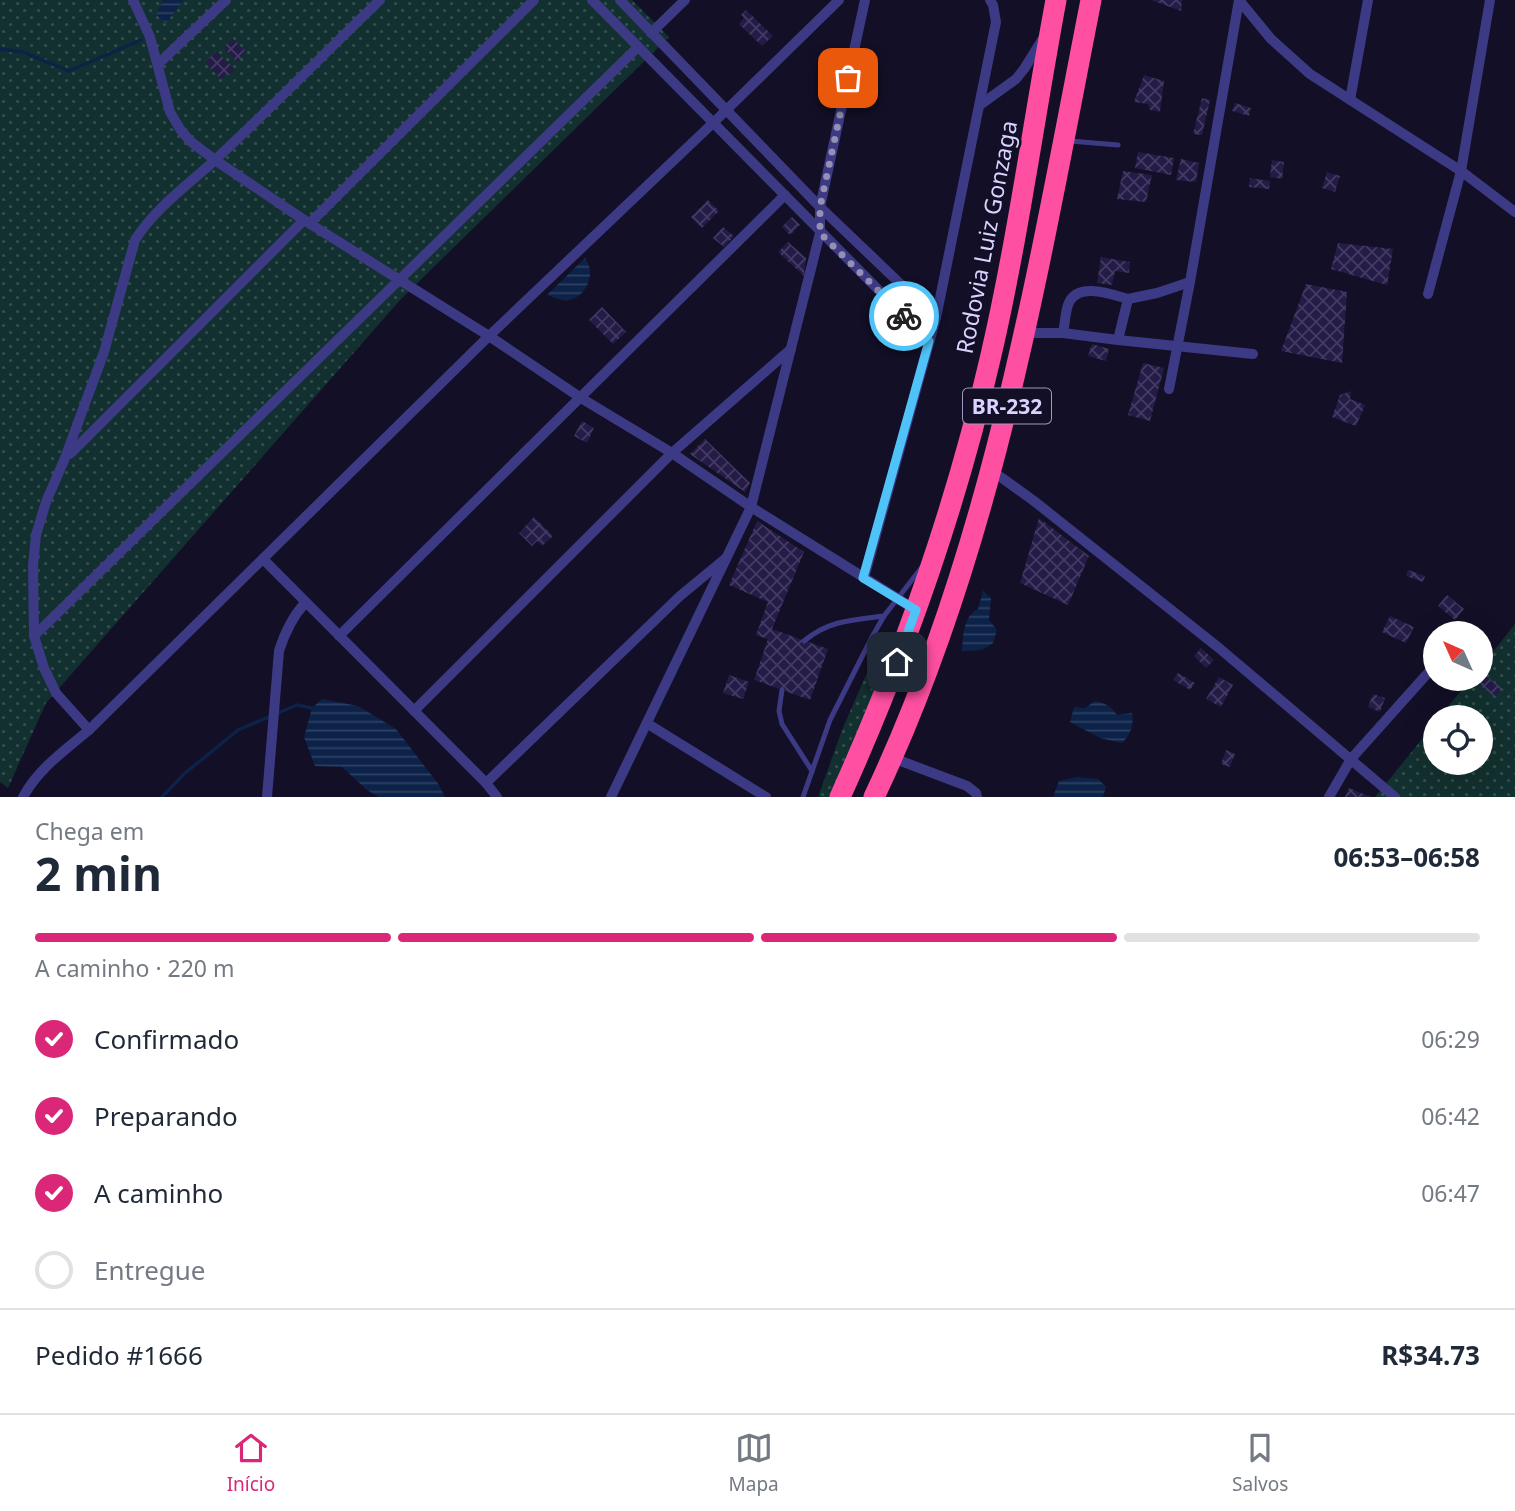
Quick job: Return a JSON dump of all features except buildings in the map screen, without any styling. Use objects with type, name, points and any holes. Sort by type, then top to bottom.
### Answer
[{"type":"highway","name":"Rodovia Luiz Gonzaga","points":[[841,797],[868,736],[907,604],[938,545],[968,446],[992,354],[1056,0]]},
{"type":"highway","name":"BR-232","points":[[874,797],[893,758],[941,634],[991,470],[1026,332],[1091,0]]},
{"type":"street","points":[[133,0],[150,37],[170,112],[190,141],[307,221],[489,336],[580,398],[672,453],[751,507],[907,604]]},
{"type":"street","points":[[158,64],[226,0]]},
{"type":"street","points":[[89,730],[56,694],[44,668],[34,636],[33,566],[36,535],[46,502],[104,352],[135,240],[156,214],[380,0]]},
{"type":"street","points":[[65,458],[534,0]]},
{"type":"street","points":[[592,0],[929,341]]},
{"type":"street","points":[[620,0],[820,207],[936,318]]},
{"type":"street","points":[[651,33],[685,0]]},
{"type":"street","points":[[23,796],[33,779],[89,730],[489,336],[713,124],[839,0]]},
{"type":"street","points":[[611,797],[751,507],[820,233],[820,207],[865,0]]},
{"type":"street","points":[[863,578],[936,318],[996,22],[990,0]]},
{"type":"street","points":[[1169,389],[1239,0],[1270,40],[1310,74],[1461,171],[1515,212]]},
{"type":"street","points":[[1350,100],[1368,0]]},
{"type":"street","points":[[1428,294],[1461,171],[1490,0]]},
{"type":"street","points":[[980,105],[1016,79],[1051,24]]},
{"type":"street","points":[[34,636],[638,47]]},
{"type":"street","points":[[339,636],[785,195]]},
{"type":"street","points":[[1063,333],[1068,304],[1077,294],[1099,291],[1128,299],[1190,282]]},
{"type":"street","points":[[1118,340],[1128,299]]},
{"type":"street","points":[[1026,332],[1063,333],[1253,354]]},
{"type":"street","points":[[414,711],[672,453],[791,349]]},
{"type":"street","points":[[991,470],[1045,509],[1219,648],[1395,797]]},
{"type":"street","points":[[486,783],[680,596],[728,556]]},
{"type":"street","points":[[262,559],[498,797]]},
{"type":"street","points":[[267,797],[279,651],[286,630],[306,603]]},
{"type":"street","points":[[1329,797],[1351,759],[1423,678]]},
{"type":"street","points":[[648,723],[766,797]]},
{"type":"street","points":[[893,758],[967,786],[977,797]]},
{"type":"lane","points":[[1063,141],[1118,145]]},
{"type":"lane","points":[[804,641],[830,624],[884,616],[907,604]]},
{"type":"lane","points":[[803,797],[830,720],[884,616]]},
{"type":"lane","points":[[782,690],[779,711],[782,724],[813,771]]},
{"type":"green space","points":[[0,0],[632,0],[669,37],[401,299],[46,703],[8,788],[0,782]]},
{"type":"green space","points":[[1515,624],[1515,797],[1375,797],[1423,738],[1423,775],[1493,775],[1493,705],[1449,705],[1461,691],[1493,691],[1493,652]]},
{"type":"green space","points":[[900,646],[830,797],[818,797],[842,730],[869,668]]},
{"type":"water","points":[[163,0],[184,0],[166,23],[156,15]]},
{"type":"water","points":[[585,258],[590,276],[581,293],[567,300],[547,295]]},
{"type":"water","points":[[983,591],[991,598],[989,620],[997,630],[993,643],[982,650],[962,651],[967,622],[978,609]]},
{"type":"water","points":[[322,699],[358,706],[396,729],[439,785],[445,797],[379,797],[367,790],[342,767],[315,766],[304,737],[312,708]]},
{"type":"water","points":[[1095,701],[1108,705],[1117,715],[1132,713],[1131,729],[1122,743],[1100,738],[1070,722],[1074,707],[1085,708]]},
{"type":"water","points":[[1077,777],[1098,779],[1106,787],[1103,797],[1053,797],[1059,781]]},
{"type":"waterway","points":[[0,49],[23,52],[69,71],[141,40]]},
{"type":"waterway","points":[[162,797],[184,774],[238,730],[297,705],[316,709]]},
{"type":"way so far","points":[[848,78],[820,207],[820,233],[904,316]]},
{"type":"route","points":[[897,662],[916,610],[863,578],[929,341],[904,316]]}]
